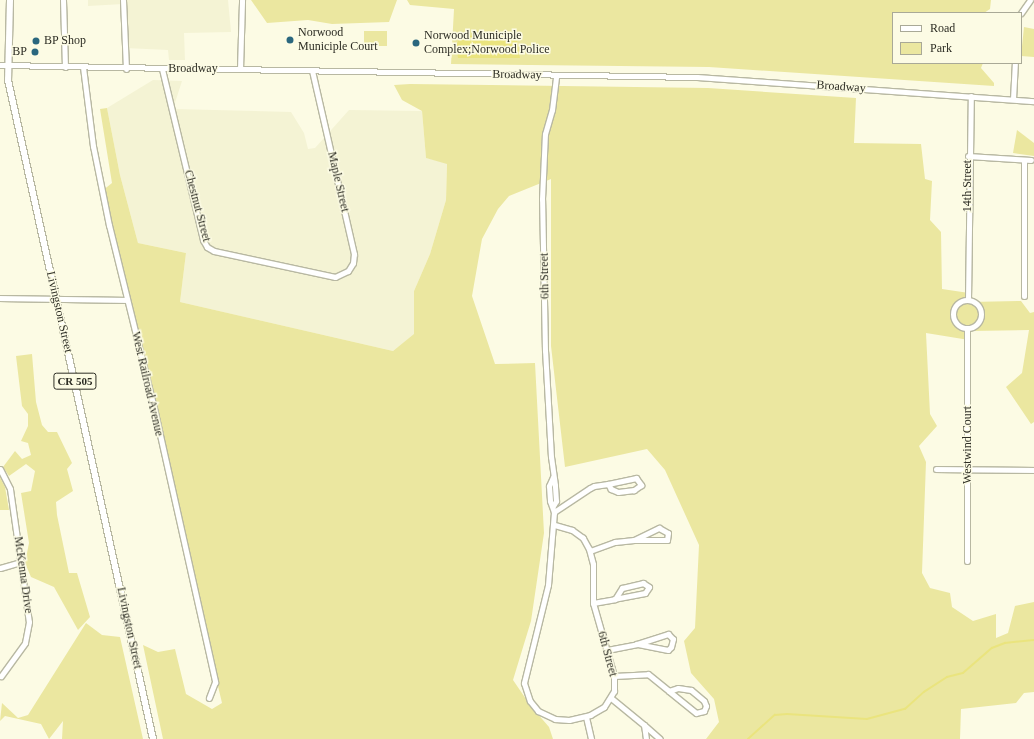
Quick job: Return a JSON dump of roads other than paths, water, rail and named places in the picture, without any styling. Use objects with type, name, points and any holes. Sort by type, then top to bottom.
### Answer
[{"type":"main road","name":"Livingston Street","points":[[10,0],[3,65],[57,299],[153,739]]},
{"type":"street","points":[[63,0],[65,67]]},
{"type":"street","points":[[123,0],[126,68]]},
{"type":"street","points":[[240,69],[242,0]]},
{"type":"street","points":[[1022,12],[1030,0]]},
{"type":"street","points":[[1013,99],[1015,64]]},
{"type":"street","name":"Broadway","points":[[3,65],[162,69],[697,77],[1034,101]]},
{"type":"street","name":"West Railroad Avenue","points":[[83,67],[97,172],[215,682],[209,698]]},
{"type":"street","name":"Chestnut Street","points":[[162,69],[203,240],[207,247],[214,251],[327,276]]},
{"type":"street","name":"Maple Street","points":[[312,71],[354,254],[353,263],[348,271],[339,276],[327,276]]},
{"type":"street","name":"6th Street","points":[[556,75],[552,110],[545,134],[542,199],[545,351],[553,477],[556,501],[553,506],[554,525],[547,591],[524,686],[530,701],[543,714],[562,720],[586,717],[600,710],[611,698],[614,676],[593,603],[590,551]]},
{"type":"street","name":"14th Street","points":[[968,300],[968,156],[971,96]]},
{"type":"street","points":[[968,156],[1031,160]]},
{"type":"street","points":[[1024,160],[1024,296]]},
{"type":"street","points":[[0,298],[127,300]]},
{"type":"street","points":[[968,300],[976,304],[980,317],[976,325],[967,328],[959,325],[953,314],[959,303],[968,300]]},
{"type":"street","name":"Westwind Court","points":[[967,328],[969,470],[967,561]]},
{"type":"street","name":"McKenna Drive","points":[[0,469],[10,490],[29,629],[22,648],[0,676]]},
{"type":"street","points":[[936,469],[1034,470]]},
{"type":"street","points":[[554,512],[587,489],[608,484],[636,478],[641,485],[634,490],[618,492],[611,489],[608,484]]},
{"type":"street","points":[[554,525],[572,530],[583,538],[590,551],[621,540],[665,541],[669,535],[663,529],[655,529],[634,540]]},
{"type":"street","points":[[0,568],[21,562]]},
{"type":"street","points":[[593,603],[643,594],[649,588],[644,583],[628,586],[620,590],[615,599]]},
{"type":"street","points":[[607,650],[637,644],[665,635],[672,637],[672,647],[668,650],[637,644]]},
{"type":"street","points":[[614,676],[648,674],[696,713],[702,713],[706,709],[704,701],[691,690],[682,688],[669,690]]},
{"type":"street","points":[[611,698],[660,739]]},
{"type":"street","points":[[586,717],[591,739]]},
{"type":"street","points":[[644,725],[646,739]]},
{"type":"waterway","points":[[748,739],[775,715],[787,714],[867,719],[905,709],[924,692],[947,677],[963,673],[992,648],[1005,643],[1034,640]]},
{"type":"place","name":"Norwood Municiple Court","points":[[290,40]]},
{"type":"place","name":"BP Shop","points":[[36,41]]},
{"type":"place","name":"Norwood Municiple Complex;Norwood Police","points":[[416,43]]},
{"type":"place","name":"BP","points":[[35,52]]}]
